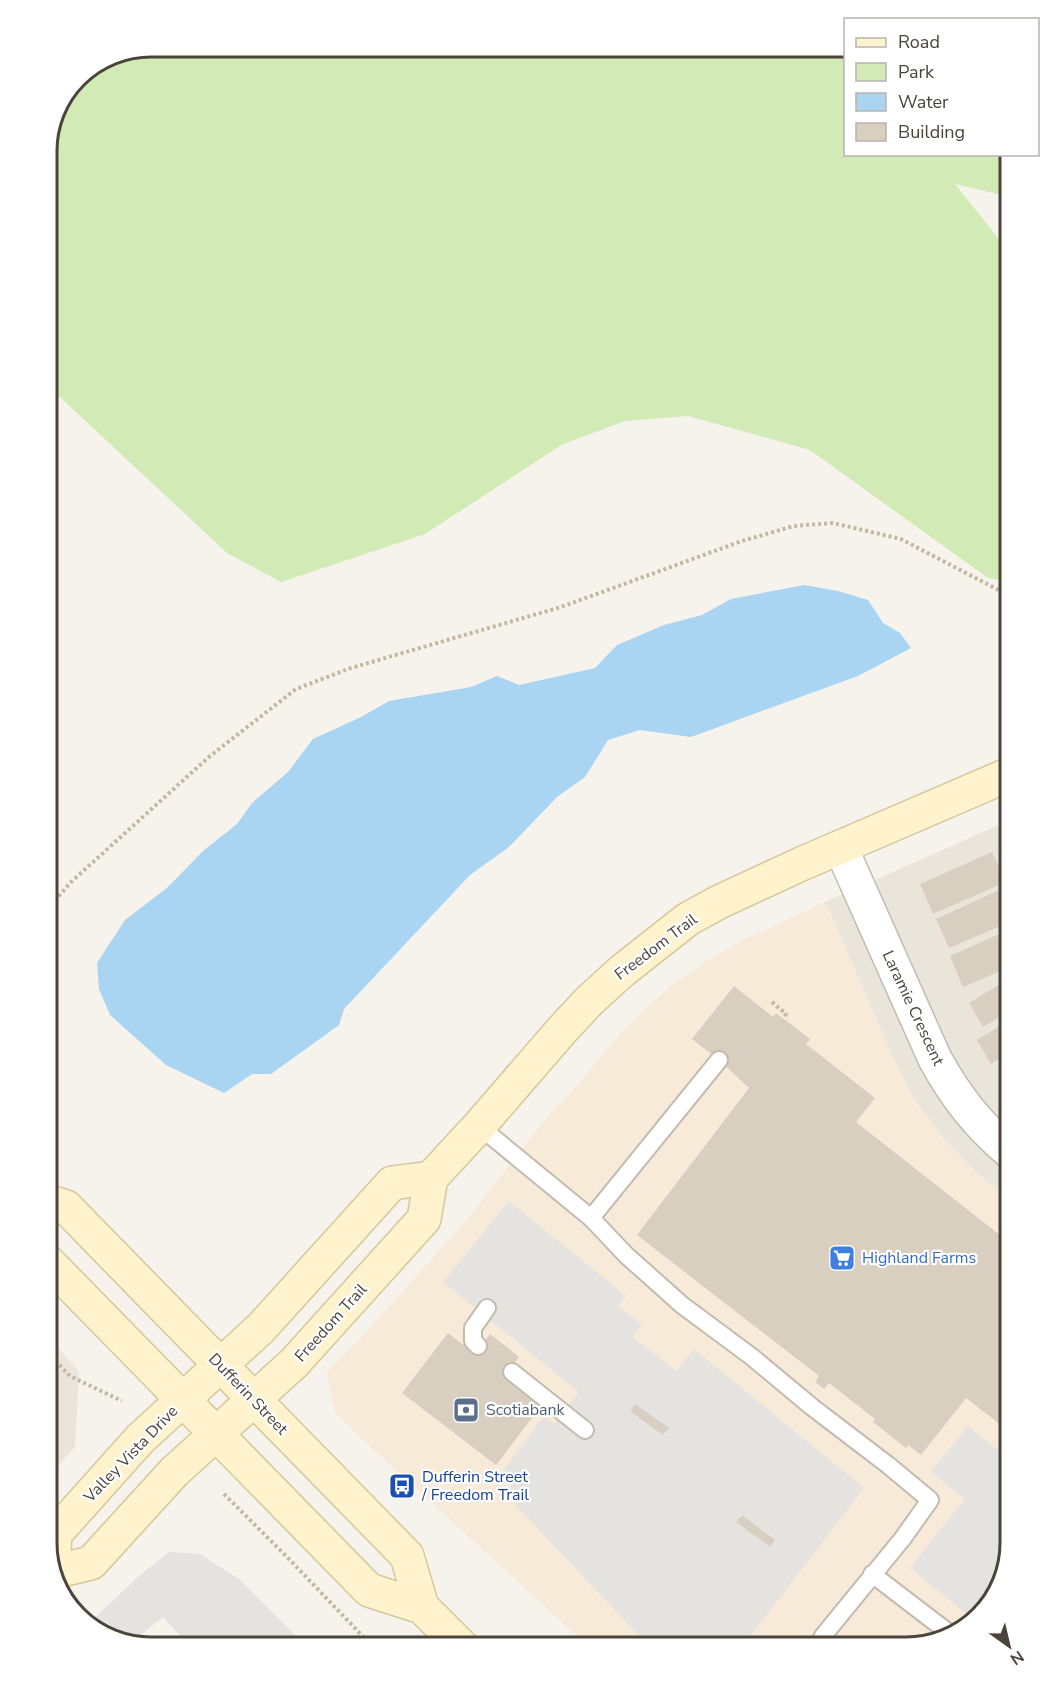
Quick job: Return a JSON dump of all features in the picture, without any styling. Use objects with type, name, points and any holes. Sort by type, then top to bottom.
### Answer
[{"type":"street","name":"Freedom Trail","points":[[216,1434],[294,1363],[424,1219],[431,1178],[589,1001],[622,970],[688,919],[719,902],[801,864],[1000,779]]},
{"type":"street","name":"Laramie Crescent","points":[[841,848],[934,1059],[975,1119],[1000,1142]]},
{"type":"street","points":[[220,1365],[261,1328],[392,1184],[431,1178]]},
{"type":"street","name":"Dufferin Street","points":[[57,1204],[66,1207],[407,1556],[422,1607]]},
{"type":"street","name":"Dufferin Street","points":[[57,1272],[369,1590],[422,1607],[452,1637]]},
{"type":"street","name":"Valley Vista Drive","points":[[57,1532],[140,1439],[220,1365]]},
{"type":"street","name":"Valley Vista Drive","points":[[61,1569],[91,1563],[174,1472],[216,1434]]},
{"type":"lane","points":[[591,1218],[719,1060]]},
{"type":"lane","points":[[479,1126],[591,1218],[626,1255],[682,1305],[752,1357],[930,1500],[903,1538],[824,1637]]},
{"type":"lane","points":[[478,1346],[473,1341],[473,1328],[487,1308]]},
{"type":"lane","points":[[512,1372],[585,1430]]},
{"type":"lane","points":[[872,1574],[943,1629]]},
{"type":"path","points":[[57,898],[70,883],[210,756],[296,689],[351,668],[561,607],[742,541],[794,526],[833,523],[901,539],[1000,590]]},
{"type":"path","points":[[772,1002],[786,1014],[783,1018]]},
{"type":"path","points":[[57,1363],[70,1376],[122,1401]]},
{"type":"path","points":[[224,1494],[363,1637]]},
{"type":"shaded area","points":[[1000,824],[1000,1192],[977,1173],[944,1139],[914,1099],[894,1060],[827,905],[821,904]]},
{"type":"shaded area","points":[[821,904],[826,904],[894,1060],[914,1099],[944,1139],[977,1173],[1000,1192],[999,1555],[993,1579],[977,1605],[958,1621],[936,1632],[906,1637],[578,1637],[334,1411],[327,1371],[358,1341],[465,1222],[547,1117],[646,1008],[672,985],[711,958],[743,940]]},
{"type":"shaded area","points":[[509,1201],[626,1296],[618,1306],[642,1325],[633,1337],[676,1371],[694,1349],[864,1488],[750,1637],[641,1637],[506,1495],[512,1486],[499,1476],[544,1416],[554,1424],[579,1392],[443,1282]]},
{"type":"shaded area","points":[[57,1347],[79,1372],[75,1447],[57,1467]]},
{"type":"shaded area","points":[[968,1426],[1000,1452],[1000,1543],[997,1567],[987,1590],[967,1614],[910,1568],[965,1499],[931,1472]]},
{"type":"shaded area","points":[[169,1552],[200,1554],[239,1579],[297,1637],[182,1637],[163,1617],[140,1636],[121,1632],[95,1618],[139,1576]]},
{"type":"green space","points":[[151,57],[844,57],[844,156],[1000,156],[1000,195],[955,184],[1000,240],[1000,580],[988,578],[810,450],[688,416],[625,421],[563,444],[425,534],[281,582],[227,553],[57,394],[57,145],[60,127],[76,94],[89,80],[104,70],[121,62]]},
{"type":"water","points":[[804,585],[838,591],[868,600],[883,623],[900,633],[911,648],[858,676],[691,737],[640,730],[608,740],[585,777],[557,797],[509,847],[470,875],[344,1009],[339,1025],[271,1074],[252,1074],[224,1093],[166,1065],[110,1015],[99,989],[97,963],[125,920],[167,888],[203,851],[237,824],[252,803],[288,772],[313,739],[389,701],[471,687],[497,676],[519,685],[595,668],[617,645],[664,625],[702,615],[731,599]]},
{"type":"building","points":[[992,852],[1000,869],[1000,885],[933,914],[920,884]]},
{"type":"building","points":[[1000,890],[1000,926],[949,948],[936,919]]},
{"type":"building","points":[[1000,934],[1000,971],[963,987],[950,956]]},
{"type":"building","points":[[1000,984],[1000,1017],[983,1027],[969,1003]]},
{"type":"building","points":[[734,986],[773,1017],[776,1013],[810,1039],[806,1044],[875,1098],[856,1122],[1000,1235],[1000,1424],[966,1398],[921,1455],[908,1445],[906,1448],[873,1422],[875,1419],[829,1383],[824,1389],[815,1382],[819,1376],[637,1235],[749,1088],[692,1039]]},
{"type":"building","points":[[1000,1026],[1000,1058],[991,1064],[977,1040]]},
{"type":"building","points":[[448,1333],[475,1354],[490,1334],[519,1357],[504,1376],[542,1405],[496,1465],[402,1393]]},
{"type":"building","points":[[635,1404],[669,1428],[663,1435],[630,1411]]},
{"type":"building","points":[[742,1515],[775,1540],[770,1547],[736,1522]]},
{"type":"place","name":"Highland Farms","points":[[842,1258]]},
{"type":"place","name":"Scotiabank","points":[[466,1410]]},
{"type":"place","name":"Dufferin Street / Freedom Trail","points":[[402,1486]]}]
